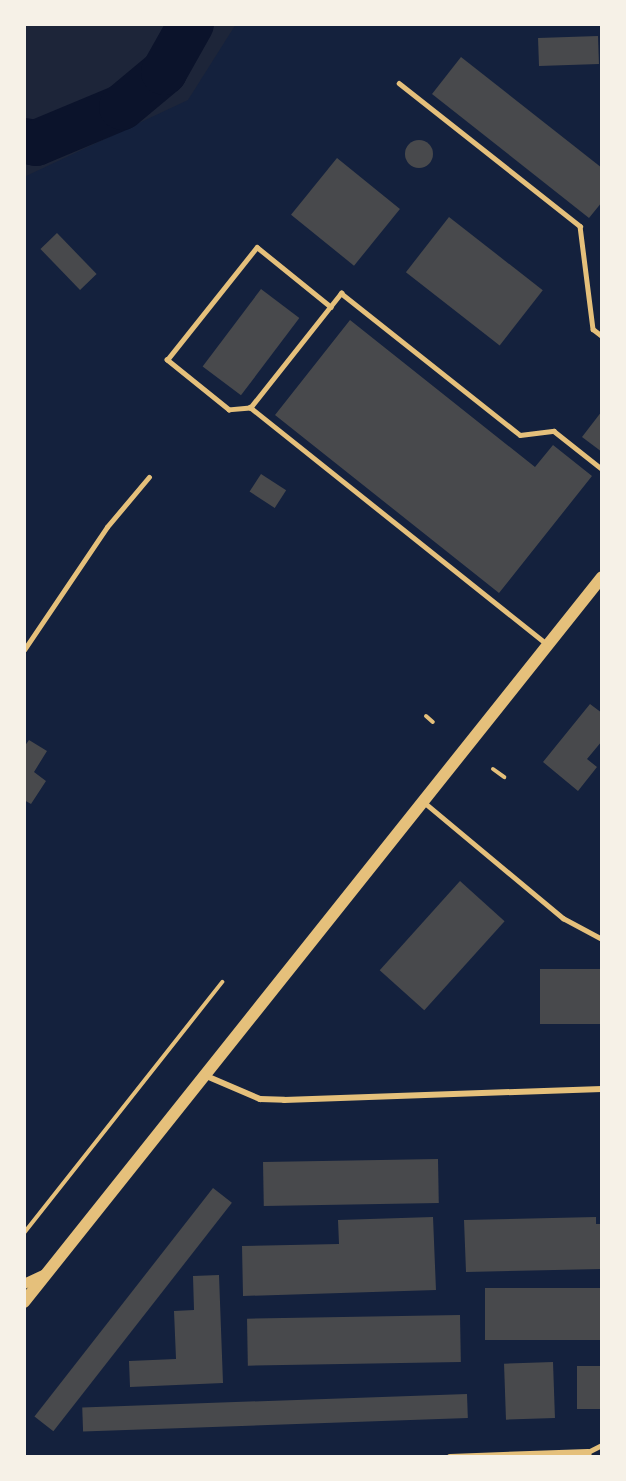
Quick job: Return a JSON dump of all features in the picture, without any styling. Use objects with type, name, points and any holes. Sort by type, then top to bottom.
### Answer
[{"type":"main road","points":[[24,1302],[602,577]]},
{"type":"street","points":[[204,1075],[260,1098],[284,1100],[602,1089]]},
{"type":"street","points":[[24,1284],[46,1274]]},
{"type":"street","points":[[450,1457],[589,1454]]},
{"type":"lane","points":[[399,82],[580,226],[593,329],[602,336]]},
{"type":"lane","points":[[331,307],[256,248],[167,360],[229,410],[250,408],[548,645]]},
{"type":"lane","points":[[250,408],[341,293],[520,435],[555,431],[602,469]]},
{"type":"lane","points":[[24,650],[94,546],[149,477]]},
{"type":"lane","points":[[423,801],[563,918],[602,939]]},
{"type":"lane","points":[[589,1454],[602,1445]]},
{"type":"path","points":[[426,716],[433,722]]},
{"type":"path","points":[[493,769],[504,777]]},
{"type":"path","points":[[24,1233],[222,982]]},
{"type":"shaded area","points":[[24,24],[236,24],[188,100],[24,177]]},
{"type":"building","points":[[598,36],[599,64],[539,66],[538,38]]},
{"type":"building","points":[[461,57],[602,168],[602,202],[589,218],[432,94]]},
{"type":"building","points":[[419,140],[429,144],[433,154],[429,164],[419,168],[409,164],[405,154],[409,144]]},
{"type":"building","points":[[337,158],[400,209],[354,266],[291,215]]},
{"type":"building","points":[[449,217],[543,290],[500,345],[406,272]]},
{"type":"building","points":[[57,233],[97,274],[80,290],[40,249]]},
{"type":"building","points":[[261,289],[299,318],[241,395],[203,366]]},
{"type":"building","points":[[350,320],[535,467],[553,445],[592,476],[499,593],[275,415]]},
{"type":"building","points":[[602,411],[602,452],[582,437]]},
{"type":"building","points":[[261,474],[286,490],[275,508],[250,492]]},
{"type":"building","points":[[590,704],[602,713],[602,741],[587,759],[597,767],[578,791],[543,762]]},
{"type":"building","points":[[29,740],[47,751],[34,772],[46,781],[31,804],[24,800],[24,747]]},
{"type":"building","points":[[460,881],[505,921],[424,1010],[380,970]]},
{"type":"building","points":[[540,969],[602,969],[602,1024],[540,1024]]},
{"type":"building","points":[[438,1159],[439,1203],[264,1206],[263,1162]]},
{"type":"building","points":[[213,1188],[232,1203],[53,1431],[34,1417]]},
{"type":"building","points":[[433,1217],[436,1290],[243,1296],[242,1246],[339,1244],[338,1220]]},
{"type":"building","points":[[596,1217],[596,1224],[602,1224],[602,1269],[466,1272],[464,1220]]},
{"type":"building","points":[[219,1275],[223,1383],[130,1387],[129,1361],[176,1359],[174,1311],[194,1310],[193,1276]]},
{"type":"building","points":[[485,1288],[602,1288],[602,1340],[485,1340]]},
{"type":"building","points":[[460,1315],[461,1362],[248,1366],[247,1319]]},
{"type":"building","points":[[553,1362],[555,1418],[506,1420],[504,1364]]},
{"type":"building","points":[[577,1366],[602,1366],[602,1409],[577,1409]]},
{"type":"building","points":[[467,1394],[468,1418],[83,1431],[82,1407]]},
{"type":"waterway","points":[[24,141],[36,143],[122,107],[164,72],[191,24]]}]
